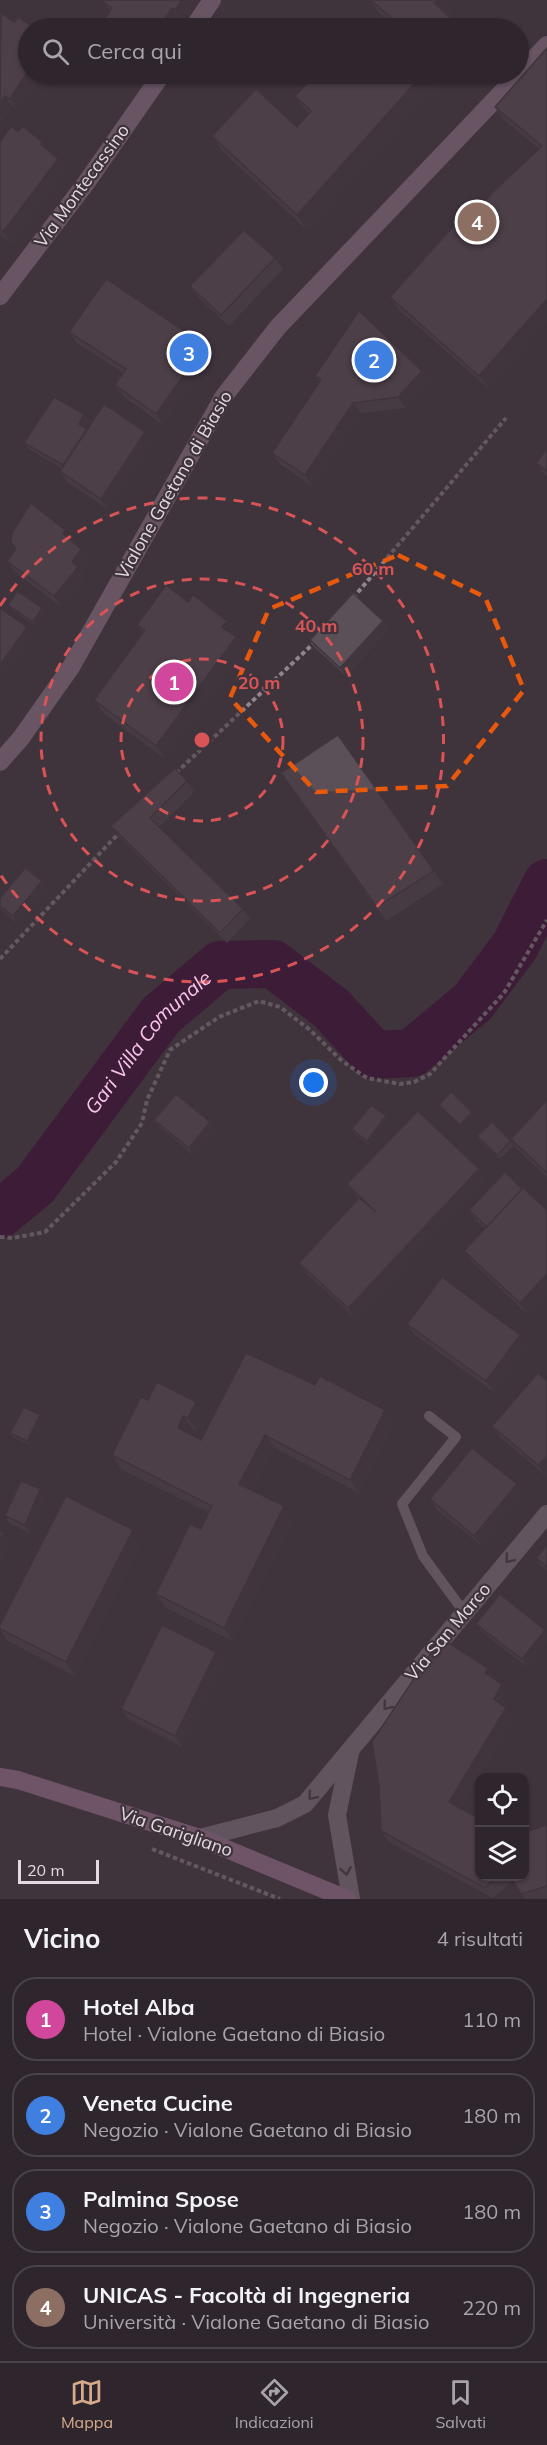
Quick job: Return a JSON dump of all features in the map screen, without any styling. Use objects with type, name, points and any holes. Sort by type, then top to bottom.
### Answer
[{"type":"main road","name":"Via Garigliano","points":[[0,1777],[18,1780],[200,1838],[349,1899]]},
{"type":"street","points":[[200,18],[213,0]]},
{"type":"street","name":"Vialone Gaetano di Biasio","points":[[529,64],[547,45]]},
{"type":"street","name":"Via Montecassino","points":[[0,296],[86,183],[155,84]]},
{"type":"street","name":"Vialone Gaetano di Biasio","points":[[0,762],[21,738],[71,667],[224,396],[278,327],[510,84]]},
{"type":"street","name":"Via San Marco","points":[[200,1838],[277,1818],[305,1804],[547,1514]]},
{"type":"street","name":"Via San Marco","points":[[349,1899],[338,1815],[350,1751]]},
{"type":"lane","points":[[429,1416],[456,1437],[402,1504],[423,1556],[464,1612]]},
{"type":"path","points":[[346,606],[506,418]]},
{"type":"path","points":[[171,778],[308,651],[323,633]]},
{"type":"path","points":[[0,958],[123,829]]},
{"type":"path","points":[[0,1237],[13,1238],[45,1232],[116,1162],[142,1123],[147,1100],[170,1050],[219,1017],[260,1001],[280,1007],[310,1030],[342,1060],[367,1078],[400,1084],[414,1082],[430,1074],[504,993],[547,920]]},
{"type":"highlighted area","points":[[398,555],[485,597],[524,690],[447,786],[316,792],[230,698],[269,609]]},
{"type":"building","points":[[105,0],[182,0],[165,18],[106,18],[112,8],[103,2]]},
{"type":"building","points":[[371,0],[437,0],[434,3],[451,18],[391,18]]},
{"type":"building","points":[[1,13],[14,22],[19,18],[20,84],[10,99],[5,96],[0,103]]},
{"type":"building","points":[[547,48],[547,299],[479,376],[390,297],[458,221],[464,225],[492,193],[542,146],[495,107],[515,84],[529,84],[529,68]]},
{"type":"building","points":[[306,84],[414,84],[297,215],[212,136],[256,89],[297,127],[311,111],[295,96]]},
{"type":"building","points":[[11,126],[18,132],[23,126],[58,159],[3,232],[0,229],[0,142]]},
{"type":"building","points":[[244,230],[275,258],[221,315],[190,286]]},
{"type":"building","points":[[106,279],[205,345],[156,414],[115,385],[126,369],[69,332]]},
{"type":"building","points":[[359,311],[422,371],[398,397],[353,403],[305,475],[272,453],[321,380],[315,376]]},
{"type":"building","points":[[54,397],[84,414],[79,424],[87,429],[63,465],[24,443]]},
{"type":"building","points":[[104,404],[145,432],[101,499],[60,471]]},
{"type":"building","points":[[547,449],[547,471],[536,463]]},
{"type":"building","points":[[31,503],[65,530],[63,534],[81,549],[72,562],[78,567],[54,596],[7,561],[16,549],[11,542],[12,533]]},
{"type":"building","points":[[166,585],[188,602],[193,595],[227,621],[222,627],[236,637],[156,746],[94,700],[145,630],[137,625]]},
{"type":"building","points":[[17,591],[42,608],[33,622],[8,605]]},
{"type":"building","points":[[353,593],[383,621],[340,668],[310,640]]},
{"type":"building","points":[[0,608],[27,627],[0,665]]},
{"type":"building","points":[[338,735],[434,871],[377,907],[281,773]]},
{"type":"building","points":[[175,768],[187,781],[150,818],[243,909],[220,933],[111,826]]},
{"type":"building","points":[[25,868],[42,881],[13,916],[0,906],[0,898]]},
{"type":"building","points":[[451,1092],[472,1112],[460,1125],[439,1105]]},
{"type":"building","points":[[176,1094],[210,1122],[189,1148],[154,1120]]},
{"type":"building","points":[[547,1100],[547,1173],[511,1139]]},
{"type":"building","points":[[371,1105],[386,1116],[367,1141],[352,1129]]},
{"type":"building","points":[[418,1111],[479,1169],[348,1308],[299,1263],[359,1198],[376,1212],[347,1184]]},
{"type":"building","points":[[492,1122],[511,1141],[497,1155],[477,1136]]},
{"type":"building","points":[[505,1172],[522,1189],[487,1227],[469,1210]]},
{"type":"building","points":[[523,1188],[547,1210],[547,1274],[520,1303],[464,1251]]},
{"type":"building","points":[[442,1277],[520,1335],[486,1381],[407,1324]]},
{"type":"building","points":[[246,1353],[315,1385],[320,1376],[385,1410],[350,1480],[265,1435],[239,1484],[284,1506],[224,1628],[156,1594],[190,1524],[201,1529],[212,1506],[112,1455],[141,1397],[148,1400],[157,1382],[196,1402],[188,1418],[183,1416],[178,1428],[201,1440]]},
{"type":"building","points":[[538,1373],[547,1381],[547,1456],[538,1465],[492,1426]]},
{"type":"building","points":[[24,1407],[40,1415],[27,1441],[10,1433]]},
{"type":"building","points":[[472,1448],[517,1484],[474,1536],[430,1499]]},
{"type":"building","points":[[21,1481],[40,1489],[25,1525],[5,1516]]},
{"type":"building","points":[[66,1496],[133,1530],[66,1662],[0,1629],[0,1625]]},
{"type":"building","points":[[547,1545],[547,1567],[536,1558]]},
{"type":"building","points":[[500,1594],[545,1630],[522,1659],[476,1624]]},
{"type":"building","points":[[162,1625],[216,1652],[175,1736],[121,1709]]},
{"type":"building","points":[[441,1638],[488,1668],[485,1673],[502,1684],[494,1699],[506,1708],[449,1802],[475,1816],[475,1881],[492,1881],[485,1888],[381,1831],[379,1785],[372,1742]]},
{"type":"building","points":[[547,1825],[547,1886],[521,1894],[513,1881],[529,1881],[529,1831]]},
{"type":"waterway","name":"Gari Villa Comunale","points":[[0,1214],[35,1185],[161,1015],[220,965],[273,964],[331,1008],[374,1055],[412,1053],[473,1002],[515,946],[547,883]]},
{"type":"place","name":"UNICAS - Facoltà di Ingegneria","points":[[477,222]]},
{"type":"place","name":"Palmina Spose","points":[[189,353]]},
{"type":"place","name":"Veneta Cucine","points":[[374,360]]},
{"type":"place","name":"Hotel Alba","points":[[174,682]]}]
